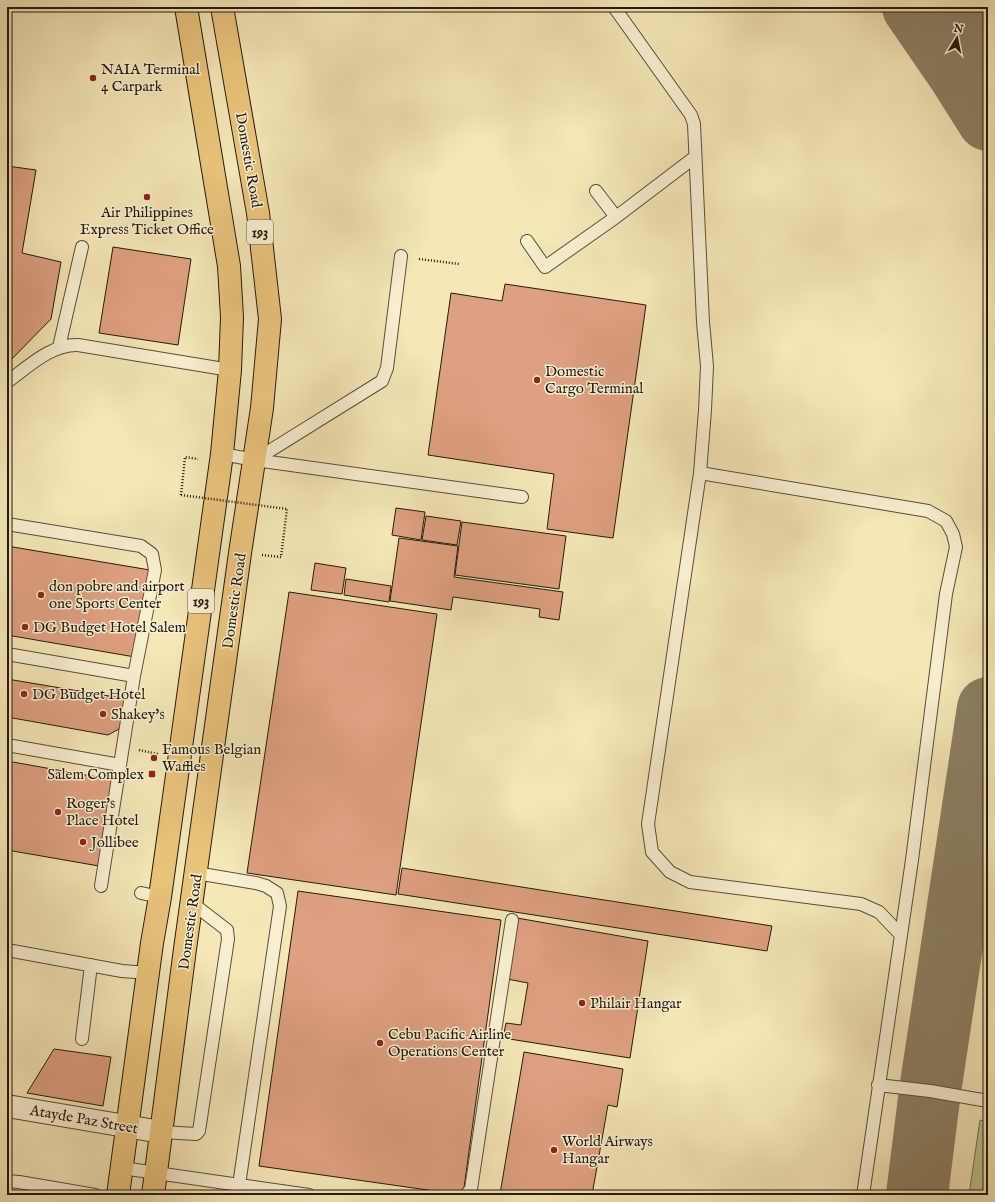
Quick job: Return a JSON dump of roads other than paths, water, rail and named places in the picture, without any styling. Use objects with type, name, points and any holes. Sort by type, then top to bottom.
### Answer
[{"type":"main road","name":"193","points":[[118,1195],[149,973],[152,943],[151,895],[179,757],[221,458],[230,370],[232,317],[229,266],[186,7]]},
{"type":"main road","name":"Domestic Road","points":[[156,1188],[161,1132],[192,903],[240,553],[262,408],[270,319],[258,213],[222,7]]},
{"type":"street","name":"Atayde Paz Street","points":[[7,1106],[161,1132]]},
{"type":"lane","points":[[614,7],[691,115],[694,124],[703,322],[707,366],[700,474],[648,824],[652,852],[670,872],[690,882],[861,904],[879,912],[901,935]]},
{"type":"lane","points":[[526,241],[545,267],[616,217],[695,157]]},
{"type":"lane","points":[[596,191],[616,217]]},
{"type":"lane","points":[[59,347],[82,247]]},
{"type":"lane","points":[[255,460],[382,381],[387,368],[402,256]]},
{"type":"lane","points":[[7,382],[42,356],[59,347],[69,344],[230,370]]},
{"type":"lane","points":[[221,458],[255,460],[522,497]]},
{"type":"lane","points":[[700,474],[928,511],[946,521],[953,534],[956,547],[946,594],[901,935],[863,1195]]},
{"type":"lane","points":[[7,524],[140,546],[152,554],[154,570],[134,676],[101,886]]},
{"type":"lane","points":[[7,654],[134,676]]},
{"type":"lane","points":[[7,745],[120,765]]},
{"type":"lane","points":[[196,874],[256,883],[266,886],[277,893],[280,906],[239,1185]]},
{"type":"lane","points":[[161,1132],[196,1134],[199,1131],[228,939],[227,930],[192,903]]},
{"type":"lane","points":[[466,1195],[471,1189],[512,920]]},
{"type":"lane","points":[[7,950],[122,971],[149,973]]},
{"type":"lane","points":[[82,1039],[90,965]]},
{"type":"lane","points":[[878,1086],[930,1091],[988,1101]]},
{"type":"lane","points":[[122,1168],[156,1188],[239,1185],[309,1195]]},
{"type":"lane","points":[[7,1181],[95,1195]]},
{"type":"place","name":"NAIA Terminal 4 Carpark","points":[[93,78]]},
{"type":"place","name":"Air Philippines Express Ticket Office","points":[[147,197]]},
{"type":"place","name":"Domestic Cargo Terminal","points":[[537,380]]},
{"type":"place","name":"don pobre and airport one Sports Center","points":[[41,595]]},
{"type":"place","name":"DG Budget Hotel Salem","points":[[25,627]]},
{"type":"place","name":"DG Budget Hotel","points":[[24,694]]},
{"type":"place","name":"Shakey's","points":[[103,714]]},
{"type":"place","name":"Famous Belgian Waffles","points":[[154,758]]},
{"type":"place","name":"Salem Complex","points":[[152,774]]},
{"type":"place","name":"Roger's Place Hotel","points":[[58,812]]},
{"type":"place","name":"Jollibee","points":[[83,842]]},
{"type":"place","name":"Philair Hangar","points":[[582,1003]]},
{"type":"place","name":"Cebu Pacific Airline Operations Center","points":[[380,1043]]},
{"type":"place","name":"World Airways Hangar","points":[[554,1150]]}]
